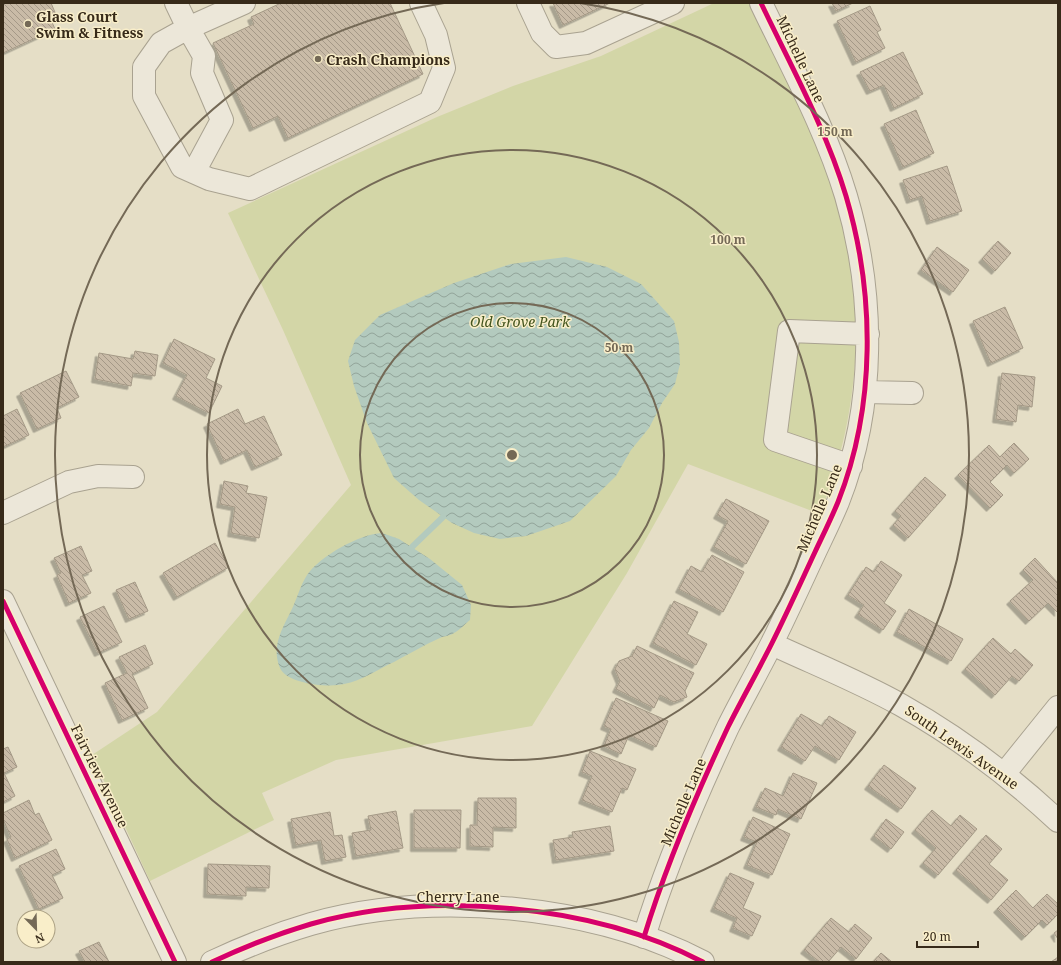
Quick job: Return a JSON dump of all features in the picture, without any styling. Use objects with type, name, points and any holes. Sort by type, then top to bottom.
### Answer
[{"type":"street","points":[[176,3],[204,56],[202,73],[222,120],[194,172]]},
{"type":"street","points":[[244,3],[188,28],[161,43],[144,67],[144,96],[182,167],[209,179],[250,189],[430,102],[444,68],[436,35],[420,3]]},
{"type":"street","points":[[528,3],[542,33],[556,47],[586,43],[673,3]]},
{"type":"street","name":"Michelle Lane","points":[[644,937],[653,906],[690,812],[729,726],[772,644],[838,502],[850,466],[858,434],[864,392],[868,334],[862,275],[856,238],[844,190],[835,161],[820,126],[761,3]]},
{"type":"street","points":[[850,466],[775,440],[789,331],[868,334]]},
{"type":"street","points":[[864,392],[912,393]]},
{"type":"street","points":[[3,513],[69,482],[98,476],[133,477]]},
{"type":"street","name":"Fairview Avenue","points":[[3,601],[175,962]]},
{"type":"street","name":"South Lewis Avenue","points":[[772,644],[840,675],[902,706],[950,735],[1004,774],[1058,821]]},
{"type":"street","points":[[1004,774],[1058,707]]},
{"type":"street","name":"Cherry Lane","points":[[212,962],[266,939],[312,924],[364,913],[416,908],[463,906],[509,908],[562,915],[604,925],[644,937],[704,962]]},
{"type":"green space","name":"Old Grove Park","points":[[714,3],[751,3],[815,136],[832,182],[844,223],[851,265],[855,307],[856,349],[852,391],[845,433],[834,474],[820,514],[688,464],[627,573],[532,726],[336,760],[262,793],[274,820],[150,881],[92,755],[157,712],[351,485],[283,330],[228,213],[437,117],[513,86],[601,56]]},
{"type":"water","points":[[566,257],[607,267],[641,284],[674,321],[679,342],[680,364],[675,384],[662,403],[649,428],[631,450],[616,476],[570,521],[526,536],[500,539],[474,533],[452,523],[419,500],[394,478],[367,423],[354,386],[348,361],[355,340],[380,315],[454,283],[511,264]]},
{"type":"water","points":[[382,533],[399,539],[430,559],[462,585],[471,605],[470,620],[452,634],[442,637],[370,674],[351,682],[337,685],[319,685],[309,684],[291,678],[280,668],[277,645],[284,625],[307,575],[321,561],[341,547],[363,537]]},
{"type":"building","name":"Glass Court Swim & Fitness","points":[[3,3],[51,3],[57,17],[51,20],[55,29],[3,53]]},
{"type":"building","name":"Crash Champions","points":[[281,3],[390,3],[423,74],[288,138],[278,116],[253,128],[213,43],[254,24],[251,17]]},
{"type":"building","points":[[553,3],[610,3],[563,25]]},
{"type":"building","points":[[832,3],[853,3],[836,11]]},
{"type":"building","points":[[870,6],[881,30],[877,32],[885,48],[856,62],[837,21]]},
{"type":"building","points":[[903,52],[923,94],[894,108],[884,85],[870,91],[860,72]]},
{"type":"building","points":[[916,110],[934,153],[903,167],[884,124]]},
{"type":"building","points":[[947,166],[962,211],[930,221],[922,196],[910,200],[903,180]]},
{"type":"building","points":[[998,241],[1011,253],[995,271],[982,259]]},
{"type":"building","points":[[937,247],[969,270],[953,292],[921,270]]},
{"type":"building","points":[[1005,307],[1023,348],[991,363],[973,321]]},
{"type":"building","points":[[174,339],[215,359],[206,378],[222,386],[209,413],[176,396],[187,375],[163,363]]},
{"type":"building","points":[[135,351],[158,355],[155,376],[133,373],[131,386],[95,379],[99,353],[133,359]]},
{"type":"building","points":[[66,371],[79,397],[57,408],[61,418],[37,429],[20,393]]},
{"type":"building","points":[[1002,373],[1035,377],[1032,407],[1018,405],[1016,422],[996,419]]},
{"type":"building","points":[[17,409],[29,435],[3,447],[3,416]]},
{"type":"building","points":[[238,409],[245,424],[264,416],[282,455],[255,467],[247,450],[224,461],[207,424]]},
{"type":"building","points":[[1014,443],[1029,459],[1014,473],[1007,465],[990,482],[1003,495],[990,508],[958,475],[989,445],[1000,457]]},
{"type":"building","points":[[925,477],[946,495],[908,538],[893,525],[901,516],[895,511]]},
{"type":"building","points":[[224,481],[248,486],[246,493],[267,497],[259,538],[231,533],[235,507],[220,504]]},
{"type":"building","points":[[726,499],[769,521],[746,564],[714,547],[728,521],[717,515]]},
{"type":"building","points":[[215,543],[229,567],[177,597],[163,573]]},
{"type":"building","points":[[81,546],[92,571],[82,575],[91,593],[69,603],[57,575],[61,573],[54,558]]},
{"type":"building","points":[[712,555],[744,572],[723,612],[679,589],[691,566],[702,572]]},
{"type":"building","points":[[1035,558],[1058,583],[1058,613],[1048,603],[1029,621],[1010,601],[1033,580],[1023,570]]},
{"type":"building","points":[[881,561],[902,575],[884,603],[896,611],[883,630],[858,614],[864,605],[848,595],[866,567],[874,572]]},
{"type":"building","points":[[135,582],[148,611],[129,619],[116,590]]},
{"type":"building","points":[[674,601],[698,612],[687,634],[707,644],[696,665],[653,643]]},
{"type":"building","points":[[104,606],[122,642],[98,653],[80,617]]},
{"type":"building","points":[[909,609],[963,639],[951,661],[897,632]]},
{"type":"building","points":[[993,638],[1011,654],[1015,649],[1033,665],[1019,681],[1012,676],[995,695],[965,669]]},
{"type":"building","points":[[145,645],[153,664],[132,674],[148,708],[122,720],[105,683],[127,673],[119,657]]},
{"type":"building","points":[[637,646],[694,673],[685,691],[687,697],[674,702],[660,695],[654,708],[616,689],[620,681],[615,669],[619,661],[632,656]]},
{"type":"building","points":[[616,698],[668,721],[656,747],[629,735],[621,754],[604,746],[611,729],[604,726]]},
{"type":"building","points":[[801,714],[822,726],[829,716],[856,732],[839,760],[815,746],[805,761],[781,747]]},
{"type":"building","points":[[8,747],[17,767],[4,773],[15,796],[3,802],[3,749]]},
{"type":"building","points":[[590,751],[636,769],[627,790],[622,788],[612,812],[582,800],[592,776],[582,772]]},
{"type":"building","points":[[884,765],[916,788],[901,809],[868,786]]},
{"type":"building","points":[[793,773],[817,783],[801,819],[778,809],[776,815],[756,807],[765,788],[783,796]]},
{"type":"building","points":[[478,798],[516,798],[516,828],[493,827],[493,847],[470,846],[470,825],[477,825]]},
{"type":"building","points":[[29,800],[35,815],[39,813],[52,840],[15,858],[7,839],[11,837],[3,819],[3,813]]},
{"type":"building","points":[[414,810],[461,810],[460,848],[414,848]]},
{"type":"building","points":[[932,810],[951,826],[960,815],[977,829],[938,875],[923,863],[936,848],[915,830]]},
{"type":"building","points":[[396,811],[403,848],[356,856],[352,833],[371,830],[368,816]]},
{"type":"building","points":[[330,812],[334,836],[342,835],[346,857],[325,861],[321,840],[296,845],[291,819]]},
{"type":"building","points":[[753,817],[790,834],[772,875],[747,865],[757,842],[744,837]]},
{"type":"building","points":[[886,819],[904,832],[891,849],[874,836]]},
{"type":"building","points":[[610,826],[614,851],[556,860],[553,840],[573,837],[572,832]]},
{"type":"building","points":[[986,835],[1002,849],[989,864],[1008,880],[991,900],[956,870]]},
{"type":"building","points":[[56,849],[65,869],[52,875],[63,898],[39,909],[19,866]]},
{"type":"building","points":[[208,864],[270,866],[269,888],[246,887],[246,896],[207,894]]},
{"type":"building","points":[[730,873],[754,883],[743,908],[761,916],[752,936],[733,928],[737,918],[714,908]]},
{"type":"building","points":[[1016,890],[1033,908],[1047,894],[1058,904],[1058,914],[1047,925],[1042,920],[1025,937],[997,909]]},
{"type":"building","points":[[831,918],[849,932],[855,924],[872,938],[856,959],[841,947],[828,962],[820,962],[804,950]]},
{"type":"building","points":[[1058,930],[1058,939],[1054,933]]},
{"type":"building","points":[[99,942],[109,962],[85,962],[79,951]]},
{"type":"building","points":[[881,953],[892,962],[873,962]]},
{"type":"building","points":[[1058,957],[1058,962],[1051,962]]},
{"type":"waterway","points":[[412,547],[443,517]]},
{"type":"cycle path","points":[[644,937],[662,883],[704,778],[728,727],[767,654],[838,502],[850,465],[859,427],[865,389],[867,350],[866,311],[856,233],[838,171],[828,146],[796,74],[761,3]]},
{"type":"cycle path","points":[[3,601],[175,962]]},
{"type":"cycle path","points":[[212,962],[286,932],[311,924],[358,913],[408,907],[459,906],[511,908],[562,916],[612,927],[659,942],[703,962]]},
{"type":"place","name":"Glass Court Swim & Fitness","points":[[28,24]]},
{"type":"place","name":"Crash Champions","points":[[318,59]]}]
